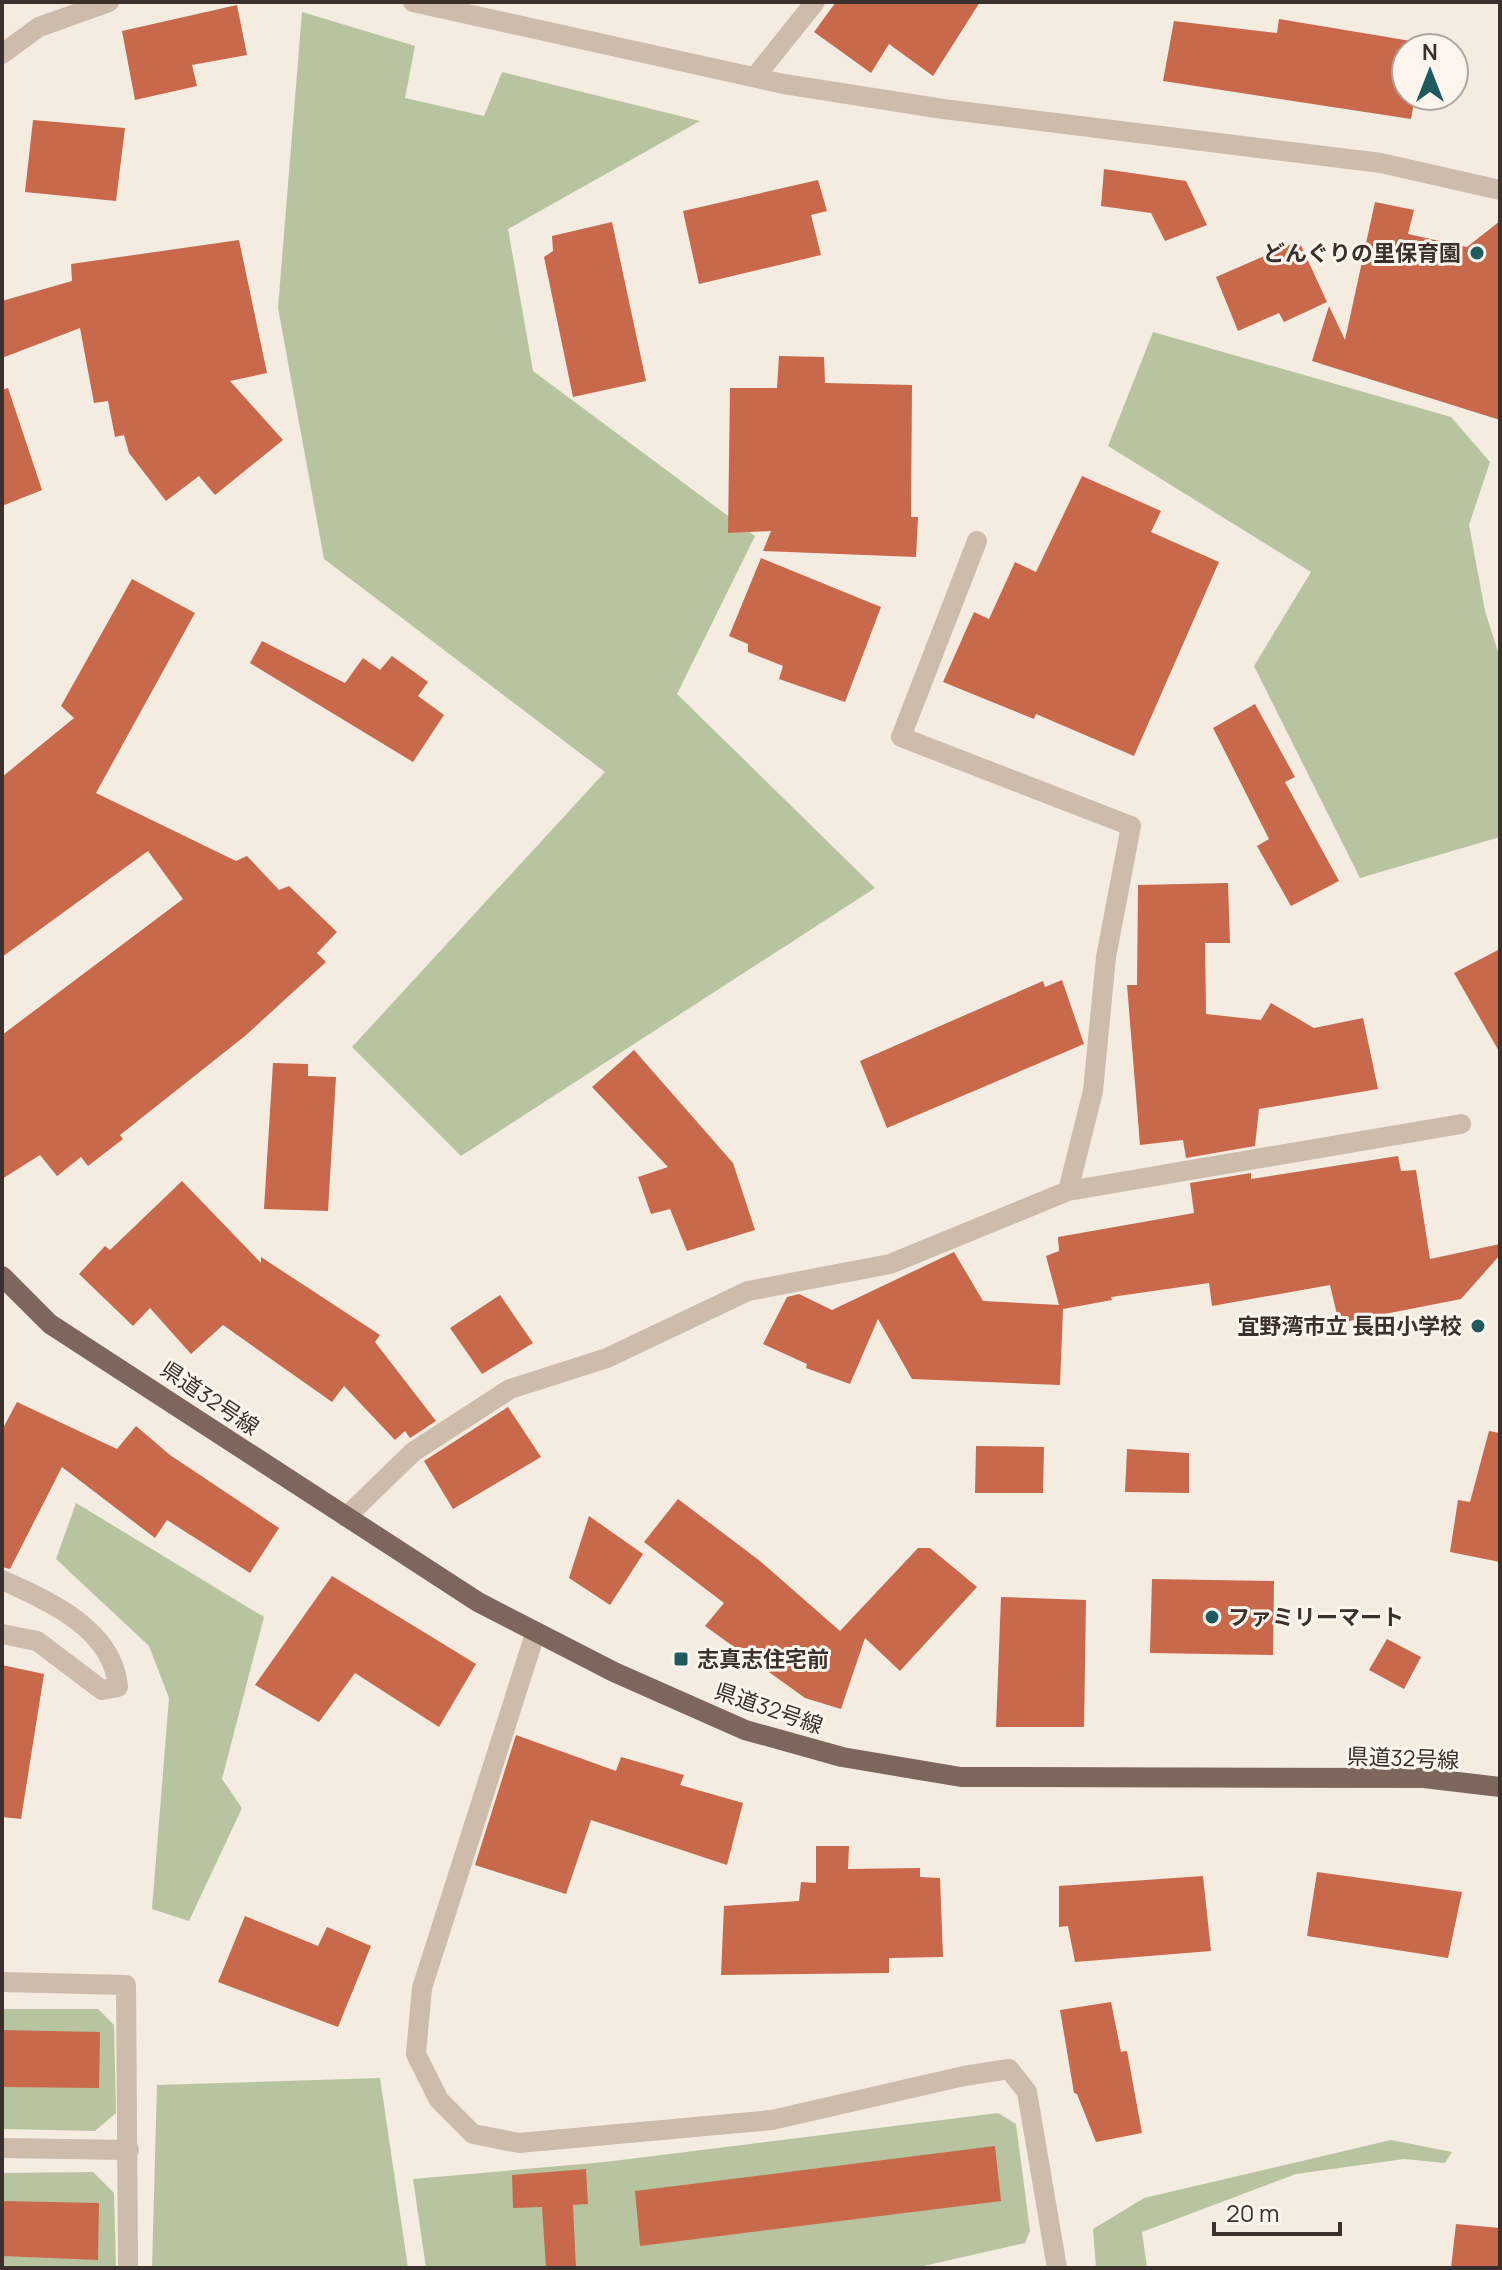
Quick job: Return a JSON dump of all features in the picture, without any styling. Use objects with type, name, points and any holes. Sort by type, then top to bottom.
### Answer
[{"type":"main road","name":"県道32号線","points":[[2,1276],[50,1324],[346,1517],[535,1634],[745,1730],[842,1757],[961,1777],[1424,1778],[1500,1787]]},
{"type":"street","points":[[2,54],[39,27],[109,2]]},
{"type":"street","points":[[413,2],[755,77],[943,109],[1381,163],[1500,190]]},
{"type":"street","points":[[755,77],[815,2]]},
{"type":"street","points":[[977,541],[901,737],[1131,826],[1106,957],[1093,1091],[1068,1191]]},
{"type":"street","points":[[346,1517],[413,1452],[510,1389],[607,1358],[748,1291],[890,1264],[1068,1191],[1461,1124]]},
{"type":"street","points":[[2,1580],[54,1603],[101,1644],[116,1668],[118,1687],[102,1690],[37,1641],[2,1634]]},
{"type":"street","points":[[535,1634],[422,1988],[416,2054],[439,2100],[473,2134],[519,2143],[772,2120],[964,2076],[1009,2069],[1027,2092],[1054,2266]]},
{"type":"street","points":[[2,1982],[126,1985],[128,2268]]},
{"type":"street","points":[[2,2148],[129,2150]]},
{"type":"green space","points":[[302,12],[415,46],[405,98],[484,116],[502,72],[700,121],[508,229],[533,371],[755,536],[677,694],[875,888],[461,1156],[352,1047],[605,772],[324,559],[278,308]]},
{"type":"green space","points":[[1153,332],[1451,417],[1490,462],[1469,525],[1485,611],[1500,658],[1500,837],[1360,878],[1254,666],[1311,572],[1108,446]]},
{"type":"green space","points":[[76,1503],[264,1617],[222,1779],[242,1808],[189,1921],[152,1909],[169,1698],[149,1646],[56,1559]]},
{"type":"green space","points":[[2,2009],[98,2009],[114,2025],[116,2113],[95,2131],[2,2129]]},
{"type":"green space","points":[[380,2078],[408,2268],[152,2268],[157,2085]]},
{"type":"green space","points":[[998,2113],[1016,2124],[1030,2231],[1025,2243],[915,2268],[426,2268],[413,2179],[605,2162]]},
{"type":"green space","points":[[1391,2140],[1452,2152],[1445,2163],[1404,2159],[1296,2174],[1142,2232],[1147,2268],[1096,2268],[1093,2229],[1144,2198]]},
{"type":"green space","points":[[93,2172],[114,2193],[116,2268],[2,2268],[2,2173]]},
{"type":"building","points":[[836,2],[980,2],[933,76],[889,44],[871,73],[814,32]]},
{"type":"building","points":[[237,5],[247,55],[192,65],[197,86],[135,100],[122,31]]},
{"type":"building","points":[[1279,19],[1390,38],[1390,112],[1412,112],[1411,119],[1163,81],[1174,21],[1277,33]]},
{"type":"building","points":[[33,120],[125,128],[116,201],[25,192]]},
{"type":"building","points":[[1104,169],[1186,181],[1207,225],[1165,241],[1151,213],[1101,206]]},
{"type":"building","points":[[818,180],[827,211],[811,215],[821,255],[699,284],[683,211]]},
{"type":"building","points":[[1375,202],[1414,210],[1408,234],[1467,247],[1500,221],[1500,420],[1312,361],[1329,306],[1345,340]]},
{"type":"building","points":[[612,222],[646,381],[573,397],[544,257],[553,251],[552,236]]},
{"type":"building","points":[[239,240],[267,373],[230,381],[283,440],[215,495],[199,476],[166,501],[129,453],[124,435],[115,437],[108,401],[94,403],[80,328],[2,358],[2,301],[72,281],[71,264]]},
{"type":"building","points":[[1299,241],[1327,302],[1284,322],[1279,313],[1238,331],[1216,277]]},
{"type":"building","points":[[779,356],[824,357],[825,383],[912,385],[911,517],[918,517],[916,557],[763,551],[771,531],[728,533],[730,388],[777,388]]},
{"type":"building","points":[[8,388],[42,490],[2,506],[2,390]]},
{"type":"building","points":[[1082,476],[1161,511],[1151,532],[1219,562],[1134,756],[1036,714],[1034,719],[943,682],[974,612],[989,619],[1015,562],[1036,572]]},
{"type":"building","points":[[761,558],[881,607],[845,702],[779,679],[783,666],[748,652],[748,644],[729,636]]},
{"type":"building","points":[[132,579],[195,613],[96,793],[236,861],[247,856],[279,890],[289,886],[337,932],[317,953],[326,962],[245,1036],[120,1135],[123,1139],[88,1166],[81,1157],[57,1176],[40,1155],[2,1179],[2,1035],[183,899],[148,851],[2,957],[2,777],[74,718],[61,706]]},
{"type":"building","points":[[262,641],[345,683],[363,658],[380,670],[392,656],[428,682],[418,696],[444,715],[413,762],[250,663]]},
{"type":"building","points":[[1255,704],[1295,777],[1285,782],[1339,881],[1291,906],[1257,846],[1269,839],[1213,728]]},
{"type":"building","points":[[1228,883],[1230,943],[1205,943],[1206,1014],[1261,1020],[1271,1003],[1314,1028],[1363,1018],[1378,1089],[1259,1109],[1255,1146],[1186,1158],[1183,1140],[1140,1145],[1127,985],[1137,985],[1138,885]]},
{"type":"building","points":[[1500,949],[1500,1053],[1454,973]]},
{"type":"building","points":[[1062,980],[1084,1044],[887,1128],[860,1061],[1043,981],[1045,987]]},
{"type":"building","points":[[634,1050],[733,1163],[755,1230],[687,1251],[670,1209],[651,1214],[638,1177],[668,1167],[592,1087]]},
{"type":"building","points":[[273,1063],[308,1064],[308,1076],[336,1077],[328,1211],[264,1209]]},
{"type":"building","points":[[1398,1156],[1401,1171],[1416,1170],[1430,1259],[1500,1244],[1500,1255],[1461,1299],[1339,1323],[1330,1285],[1212,1306],[1209,1283],[1111,1297],[1112,1300],[1063,1309],[1060,1385],[912,1379],[878,1319],[850,1384],[806,1368],[807,1364],[763,1344],[787,1297],[799,1294],[832,1310],[954,1252],[983,1301],[1059,1305],[1046,1256],[1059,1251],[1058,1237],[1194,1213],[1190,1183],[1251,1173],[1251,1179]]},
{"type":"building","points":[[182,1181],[261,1263],[261,1257],[380,1335],[375,1342],[436,1421],[410,1438],[405,1431],[395,1440],[344,1386],[332,1402],[223,1325],[191,1354],[150,1308],[133,1326],[79,1274],[105,1246],[110,1250]]},
{"type":"building","points":[[500,1295],[533,1343],[482,1374],[450,1328]]},
{"type":"building","points":[[17,1402],[117,1449],[136,1426],[170,1455],[279,1528],[250,1573],[167,1520],[155,1538],[62,1467],[10,1569],[2,1567],[2,1430]]},
{"type":"building","points":[[508,1407],[541,1457],[453,1509],[424,1461]]},
{"type":"building","points":[[1489,1431],[1500,1433],[1500,1562],[1450,1552],[1458,1500],[1470,1502]]},
{"type":"building","points":[[976,1446],[1044,1447],[1043,1493],[975,1493]]},
{"type":"building","points":[[1127,1449],[1189,1453],[1189,1493],[1125,1492]]},
{"type":"building","points":[[678,1499],[760,1561],[840,1631],[918,1548],[930,1548],[977,1587],[900,1671],[865,1638],[841,1709],[805,1698],[705,1626],[724,1603],[644,1542]]},
{"type":"building","points":[[589,1516],[643,1554],[610,1605],[569,1578]]},
{"type":"building","points":[[332,1576],[476,1664],[439,1727],[355,1673],[319,1722],[255,1685]]},
{"type":"building","name":"ファミリーマート","points":[[1152,1579],[1274,1581],[1273,1655],[1150,1653]]},
{"type":"building","points":[[1001,1597],[1086,1600],[1084,1727],[996,1727]]},
{"type":"building","points":[[1387,1639],[1421,1657],[1404,1689],[1369,1670]]},
{"type":"building","points":[[2,1665],[44,1674],[21,1819],[2,1817]]},
{"type":"building","points":[[516,1735],[616,1771],[621,1757],[684,1775],[680,1785],[743,1803],[727,1865],[591,1820],[566,1894],[475,1865]]},
{"type":"building","points":[[816,1846],[849,1846],[848,1869],[920,1868],[920,1877],[940,1878],[943,1957],[889,1958],[889,1973],[721,1975],[724,1906],[799,1901],[801,1882],[816,1883]]},
{"type":"building","points":[[1317,1872],[1462,1892],[1448,1958],[1307,1936]]},
{"type":"building","points":[[1203,1876],[1211,1951],[1075,1962],[1068,1926],[1059,1927],[1059,1886]]},
{"type":"building","points":[[245,1916],[318,1946],[327,1927],[371,1946],[338,2027],[218,1982]]},
{"type":"building","points":[[1111,2002],[1121,2052],[1127,2051],[1142,2133],[1096,2142],[1074,2093],[1060,2010]]},
{"type":"building","points":[[2,2030],[100,2032],[99,2088],[2,2087]]},
{"type":"building","points":[[995,2146],[1001,2201],[640,2246],[635,2191]]},
{"type":"building","points":[[586,2169],[588,2204],[573,2205],[576,2268],[546,2268],[542,2207],[513,2208],[512,2175]]},
{"type":"building","points":[[2,2201],[99,2203],[98,2260],[2,2256]]},
{"type":"building","points":[[1456,2224],[1500,2228],[1500,2268],[1451,2268]]},
{"type":"place","name":"どんぐりの里保育園","points":[[1477,253]]},
{"type":"place","name":"宜野湾市立 長田小学校","points":[[1478,1326]]},
{"type":"place","name":"ファミリーマート","points":[[1212,1617]]},
{"type":"place","name":"志真志住宅前","points":[[681,1659]]}]
